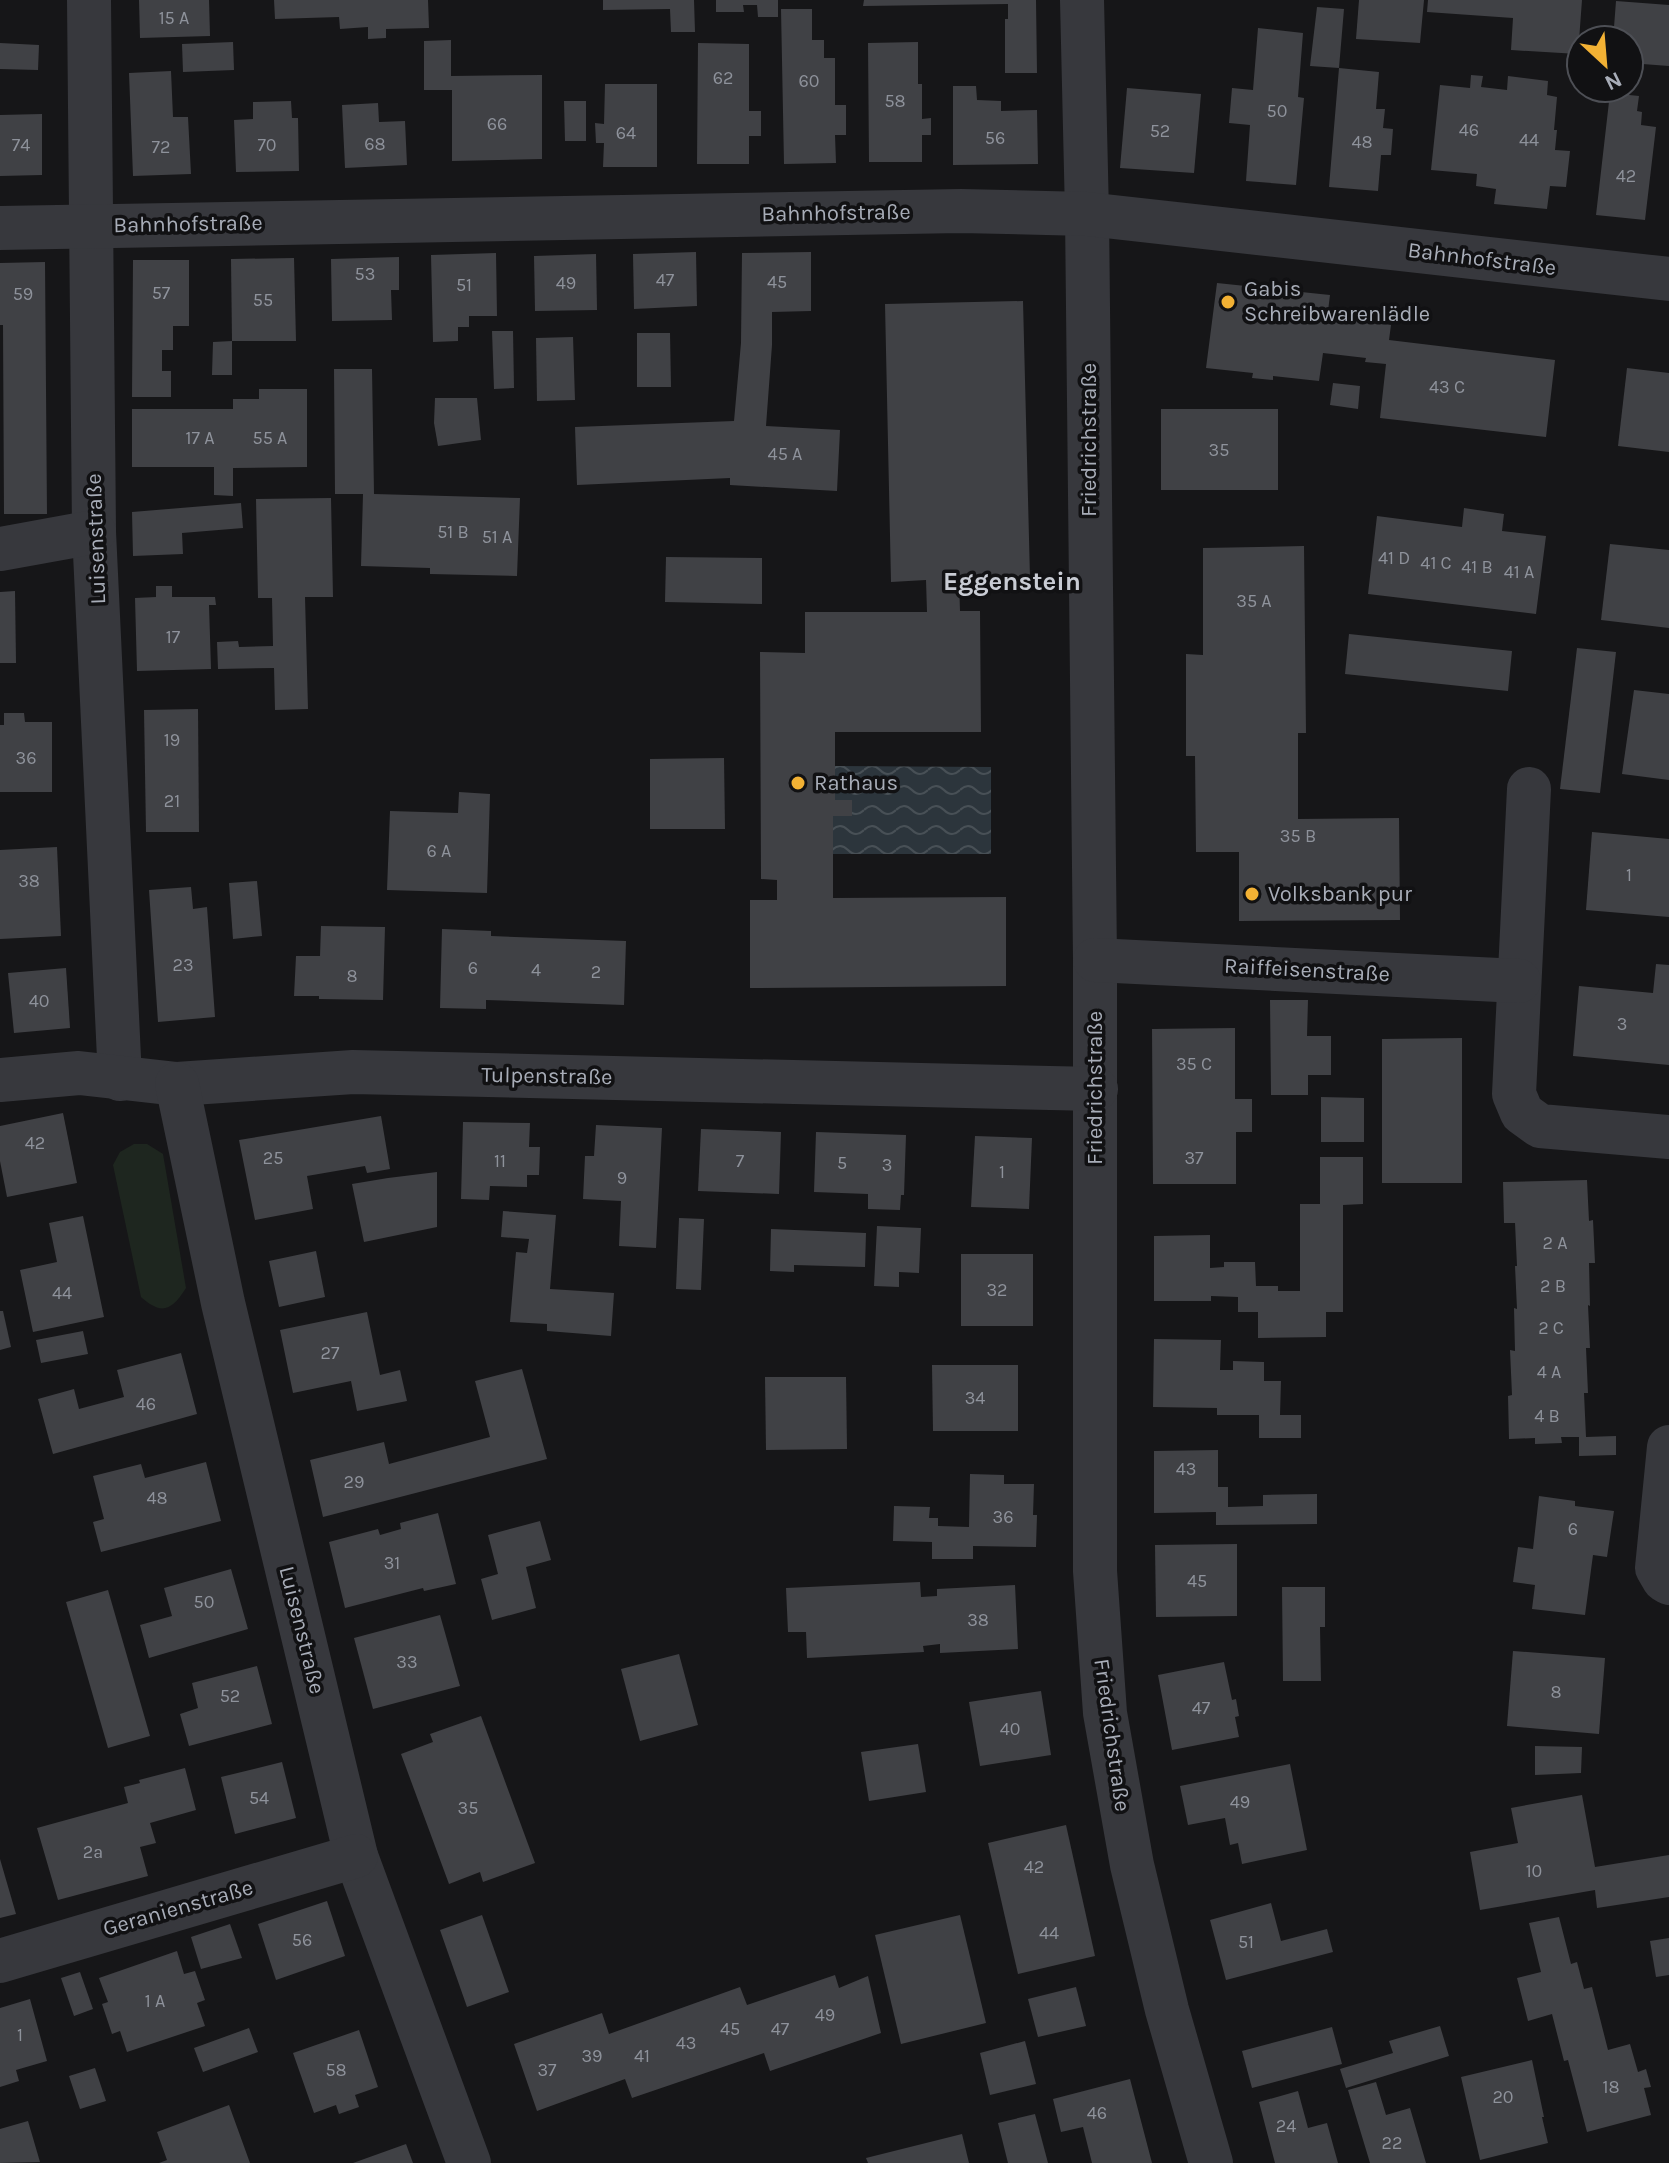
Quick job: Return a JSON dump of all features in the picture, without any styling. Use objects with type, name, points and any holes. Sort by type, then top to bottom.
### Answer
[{"type":"street","name":"Luisenstraße","points":[[89,0],[94,532],[120,1079]]},
{"type":"street","name":"Friedrichstraße","points":[[1082,0],[1095,960],[1095,1571],[1105,1713],[1135,1880],[1167,2010],[1211,2163]]},
{"type":"street","name":"Bahnhofstraße","points":[[0,228],[961,211],[1087,214],[1669,279]]},
{"type":"street","points":[[0,549],[94,532]]},
{"type":"street","points":[[1529,789],[1514,1094],[1522,1113],[1540,1126],[1669,1137]]},
{"type":"street","name":"Raiffeisenstraße","points":[[1095,960],[1519,981]]},
{"type":"street","name":"Tulpenstraße","points":[[0,1080],[79,1073],[177,1084],[353,1072],[1096,1089]]},
{"type":"street","name":"Luisenstraße","points":[[177,1084],[223,1303],[356,1856],[469,2163]]},
{"type":"street","points":[[1669,1447],[1657,1568],[1669,1583]]},
{"type":"street","name":"Geranienstraße","points":[[0,1961],[356,1856]]},
{"type":"shaded area","points":[[134,1144],[147,1144],[163,1154],[186,1288],[166,1308],[155,1307],[141,1297],[113,1165],[120,1152]]},
{"type":"water","points":[[835,766],[991,767],[991,854],[833,854],[833,816],[852,816],[852,800],[835,800]]},
{"type":"building","points":[[139,0],[209,0],[210,36],[140,38]]},
{"type":"building","points":[[274,0],[428,0],[429,28],[386,29],[386,38],[368,39],[368,27],[340,29],[339,17],[275,19]]},
{"type":"building","points":[[603,0],[694,0],[695,32],[671,32],[670,9],[603,10]]},
{"type":"building","points":[[716,0],[778,0],[778,17],[758,17],[757,5],[743,5],[744,12],[716,12]]},
{"type":"building","points":[[864,0],[1036,0],[1037,73],[1005,73],[1008,4],[863,6]]},
{"type":"building","points":[[1359,0],[1424,0],[1420,43],[1356,39]]},
{"type":"building","points":[[1428,0],[1582,0],[1580,24],[1565,24],[1565,53],[1511,50],[1513,18],[1427,12]]},
{"type":"building","points":[[1616,1],[1669,5],[1669,66],[1645,64],[1645,24],[1614,24]]},
{"type":"building","points":[[1317,7],[1344,9],[1339,68],[1310,66]]},
{"type":"building","points":[[781,9],[812,9],[812,40],[824,40],[824,58],[835,58],[835,105],[846,105],[846,135],[835,135],[836,163],[784,164]]},
{"type":"building","points":[[1258,28],[1303,33],[1298,97],[1304,98],[1296,185],[1246,181],[1250,125],[1229,123],[1232,88],[1253,90]]},
{"type":"building","points":[[451,40],[451,76],[542,75],[542,159],[452,161],[452,90],[424,90],[424,41]]},
{"type":"building","points":[[233,42],[234,70],[183,72],[182,44]]},
{"type":"building","points":[[918,42],[922,119],[931,118],[931,135],[922,135],[922,162],[869,162],[868,43]]},
{"type":"building","points":[[0,43],[39,45],[38,70],[0,69]]},
{"type":"building","points":[[698,43],[749,44],[749,111],[761,111],[761,136],[749,136],[749,164],[697,164]]},
{"type":"building","points":[[1339,68],[1379,72],[1376,109],[1385,109],[1383,128],[1393,129],[1391,155],[1381,155],[1378,191],[1329,187]]},
{"type":"building","points":[[171,71],[173,117],[188,117],[191,174],[133,176],[129,73]]},
{"type":"building","points":[[1471,75],[1483,76],[1481,87],[1507,90],[1508,76],[1548,81],[1547,95],[1557,97],[1555,150],[1570,151],[1566,187],[1550,186],[1547,209],[1494,204],[1496,189],[1476,186],[1477,174],[1431,170],[1440,85],[1470,88]]},
{"type":"building","points":[[605,84],[657,84],[657,167],[603,167],[604,143],[596,143],[595,123],[604,124]]},
{"type":"building","points":[[953,86],[976,86],[977,100],[1001,101],[1001,111],[1037,110],[1038,164],[953,165]]},
{"type":"building","points":[[1127,88],[1201,94],[1194,173],[1120,168]]},
{"type":"building","points":[[291,101],[292,118],[298,118],[299,171],[236,172],[234,120],[253,119],[253,102]]},
{"type":"building","points":[[564,101],[586,101],[586,141],[565,141]]},
{"type":"building","points":[[378,103],[379,122],[405,121],[407,165],[345,168],[342,105]]},
{"type":"building","points":[[1609,104],[1638,104],[1637,111],[1642,112],[1641,125],[1656,127],[1645,220],[1596,215]]},
{"type":"building","points":[[42,114],[42,175],[0,176],[0,115]]},
{"type":"building","points":[[696,252],[697,306],[634,309],[633,254]]},
{"type":"building","points":[[811,252],[811,311],[772,312],[766,426],[840,430],[837,491],[730,485],[730,478],[577,485],[575,427],[734,421],[741,343],[742,253]]},
{"type":"building","points":[[496,253],[497,316],[469,316],[469,327],[458,327],[458,341],[433,342],[431,255]]},
{"type":"building","points":[[596,254],[597,310],[535,311],[534,256]]},
{"type":"building","points":[[399,257],[399,290],[391,290],[392,320],[332,321],[331,259]]},
{"type":"building","points":[[294,258],[296,341],[232,341],[231,259]]},
{"type":"building","points":[[133,260],[189,260],[189,326],[173,326],[173,350],[162,350],[162,371],[171,371],[171,397],[132,397]]},
{"type":"building","points":[[45,262],[47,514],[4,514],[0,263]]},
{"type":"building","points":[[1217,283],[1330,295],[1328,311],[1371,316],[1370,322],[1391,325],[1389,340],[1555,360],[1546,437],[1380,418],[1386,364],[1365,362],[1366,358],[1323,353],[1319,381],[1273,376],[1273,380],[1252,378],[1253,373],[1206,368]]},
{"type":"building","name":"Rathaus","points":[[1023,301],[1030,578],[959,580],[960,611],[980,611],[981,732],[835,732],[835,800],[852,800],[852,816],[833,816],[833,898],[1006,897],[1006,986],[750,988],[750,900],[777,900],[777,880],[761,879],[760,652],[805,653],[805,612],[927,612],[926,580],[891,582],[885,304]]},
{"type":"building","points":[[492,331],[513,331],[514,388],[494,389]]},
{"type":"building","points":[[637,333],[670,333],[671,387],[637,387]]},
{"type":"building","points":[[573,337],[575,400],[537,401],[536,338]]},
{"type":"building","points":[[232,341],[232,375],[212,375],[213,342]]},
{"type":"building","points":[[1627,368],[1669,373],[1669,452],[1618,446]]},
{"type":"building","points":[[334,369],[372,369],[374,494],[520,498],[517,576],[430,574],[430,568],[361,566],[363,494],[335,494]]},
{"type":"building","points":[[1333,383],[1360,386],[1358,409],[1330,405]]},
{"type":"building","points":[[259,389],[307,389],[307,467],[233,468],[233,496],[214,495],[214,467],[132,467],[132,409],[233,409],[233,399],[259,399]]},
{"type":"building","points":[[435,398],[477,398],[481,440],[438,446],[434,423]]},
{"type":"building","points":[[1161,409],[1278,409],[1278,490],[1161,490]]},
{"type":"building","points":[[331,498],[333,597],[305,597],[308,709],[275,710],[274,668],[218,669],[217,642],[238,641],[239,647],[273,646],[272,598],[258,598],[256,499]]},
{"type":"building","points":[[241,503],[243,528],[182,533],[183,554],[133,556],[132,512]]},
{"type":"building","points":[[1464,508],[1504,514],[1502,531],[1546,536],[1536,614],[1368,594],[1377,516],[1462,527]]},
{"type":"building","points":[[1610,544],[1669,550],[1669,628],[1601,620]]},
{"type":"building","points":[[1304,546],[1306,733],[1298,733],[1298,819],[1399,818],[1400,920],[1239,921],[1239,852],[1196,852],[1195,756],[1186,756],[1186,654],[1203,655],[1203,548]]},
{"type":"building","points":[[666,557],[762,558],[762,604],[665,602]]},
{"type":"building","points":[[156,586],[172,586],[172,597],[215,597],[216,605],[209,605],[211,669],[137,671],[135,598],[156,597]]},
{"type":"building","points":[[15,591],[16,663],[0,663],[0,592]]},
{"type":"building","points":[[1349,634],[1512,651],[1508,691],[1345,674]]},
{"type":"building","points":[[1577,648],[1616,652],[1600,793],[1560,789]]},
{"type":"building","points":[[1634,690],[1669,694],[1669,780],[1622,774]]},
{"type":"building","points":[[198,709],[199,832],[146,832],[144,710]]},
{"type":"building","points":[[4,713],[24,713],[25,722],[52,722],[52,792],[0,792],[0,725],[4,725]]},
{"type":"building","points":[[724,758],[725,829],[650,829],[650,759]]},
{"type":"building","points":[[459,792],[490,794],[487,893],[387,890],[390,811],[458,813]]},
{"type":"building","points":[[1592,832],[1669,839],[1669,917],[1586,910]]},
{"type":"building","points":[[57,847],[61,936],[0,939],[0,850]]},
{"type":"building","points":[[257,881],[262,936],[233,939],[229,883]]},
{"type":"building","points":[[191,887],[193,909],[207,907],[215,1017],[158,1022],[149,890]]},
{"type":"building","points":[[321,926],[385,927],[383,1000],[294,996],[296,956],[320,956]]},
{"type":"building","points":[[442,929],[491,931],[491,936],[626,941],[624,1005],[486,1000],[486,1009],[440,1008]]},
{"type":"building","points":[[1656,964],[1669,965],[1669,1065],[1573,1056],[1579,986],[1653,993]]},
{"type":"building","points":[[66,968],[70,1028],[14,1033],[8,973]]},
{"type":"building","points":[[1270,1000],[1308,1000],[1307,1036],[1331,1036],[1331,1075],[1308,1075],[1308,1095],[1271,1095]]},
{"type":"building","points":[[1235,1028],[1235,1099],[1252,1099],[1252,1132],[1236,1132],[1236,1184],[1153,1184],[1152,1029]]},
{"type":"building","points":[[1462,1038],[1462,1183],[1382,1183],[1382,1039]]},
{"type":"building","points":[[1321,1097],[1364,1098],[1364,1142],[1321,1142]]},
{"type":"building","points":[[63,1113],[77,1183],[7,1197],[0,1161],[0,1126]]},
{"type":"building","points":[[381,1116],[390,1169],[367,1173],[365,1166],[307,1176],[313,1209],[255,1220],[239,1140]]},
{"type":"building","points":[[463,1122],[530,1123],[529,1147],[540,1147],[539,1175],[527,1175],[527,1187],[490,1186],[489,1200],[461,1199]]},
{"type":"building","points":[[596,1125],[662,1128],[656,1248],[619,1246],[621,1201],[583,1199],[585,1156],[594,1156]]},
{"type":"building","points":[[701,1129],[781,1132],[779,1194],[698,1191]]},
{"type":"building","points":[[816,1132],[906,1135],[904,1195],[901,1195],[900,1210],[868,1209],[868,1194],[814,1192]]},
{"type":"building","points":[[975,1136],[1032,1138],[1029,1209],[971,1207]]},
{"type":"building","points":[[1320,1157],[1363,1157],[1363,1204],[1343,1205],[1343,1312],[1326,1312],[1326,1337],[1258,1338],[1258,1312],[1238,1312],[1238,1297],[1211,1296],[1211,1301],[1154,1301],[1154,1236],[1210,1235],[1210,1268],[1224,1267],[1224,1262],[1255,1262],[1256,1286],[1278,1286],[1278,1291],[1300,1291],[1300,1204],[1320,1204]]},
{"type":"building","points":[[437,1172],[437,1227],[364,1242],[352,1184]]},
{"type":"building","points":[[1587,1180],[1595,1263],[1589,1263],[1590,1348],[1586,1348],[1588,1393],[1584,1393],[1586,1437],[1616,1436],[1616,1455],[1579,1456],[1579,1437],[1561,1437],[1562,1443],[1535,1444],[1535,1438],[1509,1439],[1508,1396],[1512,1395],[1510,1350],[1515,1351],[1517,1266],[1515,1223],[1504,1223],[1503,1182]]},
{"type":"building","points":[[503,1211],[556,1215],[550,1289],[614,1293],[611,1336],[547,1331],[547,1324],[510,1322],[516,1252],[527,1253],[529,1239],[501,1237]]},
{"type":"building","points":[[83,1216],[104,1317],[33,1332],[20,1270],[57,1262],[49,1223]]},
{"type":"building","points":[[679,1218],[704,1219],[701,1290],[676,1289]]},
{"type":"building","points":[[877,1226],[921,1228],[919,1273],[899,1272],[899,1287],[874,1286]]},
{"type":"building","points":[[771,1229],[866,1233],[865,1267],[794,1265],[794,1272],[770,1271]]},
{"type":"building","points":[[316,1251],[325,1297],[279,1307],[269,1261]]},
{"type":"building","points":[[961,1254],[1033,1254],[1033,1326],[961,1326]]},
{"type":"building","points":[[0,1311],[3,1311],[11,1347],[0,1350]]},
{"type":"building","points":[[367,1312],[380,1375],[400,1370],[407,1401],[357,1411],[351,1381],[293,1393],[280,1330]]},
{"type":"building","points":[[83,1331],[88,1354],[41,1363],[36,1340]]},
{"type":"building","points":[[1154,1339],[1221,1340],[1220,1370],[1233,1370],[1233,1361],[1264,1362],[1264,1381],[1281,1381],[1280,1415],[1301,1415],[1301,1438],[1259,1438],[1259,1415],[1217,1415],[1217,1408],[1153,1407]]},
{"type":"building","points":[[181,1353],[197,1414],[53,1454],[38,1399],[74,1389],[79,1409],[124,1397],[117,1370]]},
{"type":"building","points":[[932,1365],[1018,1365],[1018,1431],[933,1431]]},
{"type":"building","points":[[522,1369],[547,1459],[323,1517],[310,1460],[384,1442],[389,1464],[490,1437],[475,1381]]},
{"type":"building","points":[[765,1377],[846,1377],[847,1449],[766,1450]]},
{"type":"building","points":[[1218,1450],[1218,1487],[1228,1487],[1228,1507],[1263,1506],[1263,1495],[1317,1494],[1317,1524],[1216,1525],[1216,1512],[1154,1513],[1154,1451]]},
{"type":"building","points":[[206,1462],[221,1521],[101,1552],[93,1522],[104,1519],[93,1476],[141,1464],[145,1478]]},
{"type":"building","points":[[970,1474],[1004,1475],[1004,1484],[1034,1484],[1036,1547],[973,1546],[973,1559],[932,1559],[932,1542],[893,1541],[894,1506],[930,1507],[929,1518],[938,1518],[938,1526],[969,1527]]},
{"type":"building","points":[[1539,1496],[1575,1501],[1575,1506],[1614,1511],[1607,1557],[1593,1555],[1585,1615],[1532,1609],[1535,1585],[1513,1582],[1518,1547],[1533,1549]]},
{"type":"building","points":[[438,1513],[456,1584],[424,1591],[423,1588],[345,1608],[329,1542],[378,1529],[380,1535],[401,1529],[400,1523]]},
{"type":"building","points":[[540,1521],[551,1560],[526,1567],[536,1608],[492,1620],[481,1579],[498,1574],[488,1535]]},
{"type":"building","points":[[1237,1544],[1237,1616],[1156,1617],[1155,1545]]},
{"type":"building","points":[[231,1569],[248,1629],[149,1658],[140,1625],[172,1616],[164,1588]]},
{"type":"building","points":[[920,1582],[921,1597],[937,1596],[937,1589],[1015,1585],[1018,1649],[940,1653],[940,1644],[923,1646],[924,1652],[807,1658],[806,1632],[788,1632],[786,1588]]},
{"type":"building","points":[[1282,1587],[1325,1587],[1325,1627],[1320,1627],[1321,1681],[1283,1681]]},
{"type":"building","points":[[108,1590],[150,1736],[108,1748],[66,1602]]},
{"type":"building","points":[[440,1615],[460,1686],[373,1709],[354,1638]]},
{"type":"building","points":[[1513,1651],[1605,1658],[1599,1734],[1507,1726]]},
{"type":"building","points":[[679,1654],[698,1725],[640,1741],[621,1669]]},
{"type":"building","points":[[1224,1662],[1232,1700],[1236,1699],[1239,1716],[1235,1717],[1239,1737],[1172,1750],[1158,1675]]},
{"type":"building","points":[[257,1666],[272,1724],[189,1746],[180,1714],[198,1708],[192,1683]]},
{"type":"building","points":[[1041,1691],[1051,1755],[980,1766],[969,1702]]},
{"type":"building","points":[[481,1716],[535,1863],[483,1882],[480,1872],[449,1884],[401,1754],[433,1742],[430,1734]]},
{"type":"building","points":[[918,1744],[926,1792],[869,1801],[861,1752]]},
{"type":"building","points":[[1535,1746],[1582,1747],[1581,1773],[1535,1775]]},
{"type":"building","points":[[282,1762],[296,1818],[235,1834],[221,1777]]},
{"type":"building","points":[[1290,1764],[1307,1850],[1242,1864],[1238,1843],[1230,1845],[1225,1818],[1188,1825],[1180,1786]]},
{"type":"building","points":[[185,1768],[196,1810],[150,1823],[156,1843],[140,1847],[148,1876],[58,1900],[37,1828],[128,1803],[124,1787]]},
{"type":"building","points":[[1582,1795],[1595,1867],[1669,1855],[1669,1897],[1597,1908],[1595,1890],[1480,1910],[1470,1852],[1518,1843],[1511,1808]]},
{"type":"building","points":[[1066,1825],[1095,1956],[1018,1974],[988,1843]]},
{"type":"building","points":[[0,1859],[16,1914],[0,1918]]},
{"type":"building","points":[[327,1901],[345,1956],[276,1980],[258,1924]]},
{"type":"building","points":[[1271,1903],[1281,1941],[1327,1929],[1333,1952],[1226,1980],[1210,1920]]},
{"type":"building","points":[[482,1915],[509,1992],[467,2007],[440,1930]]},
{"type":"building","points":[[960,1915],[986,2023],[901,2044],[875,1935]]},
{"type":"building","points":[[1559,1917],[1571,1964],[1577,1962],[1584,1989],[1592,1987],[1608,2050],[1630,2044],[1638,2072],[1646,2069],[1651,2087],[1644,2088],[1651,2115],[1587,2132],[1552,2014],[1528,2021],[1517,1978],[1541,1972],[1529,1923]]},
{"type":"building","points":[[230,1924],[242,1958],[201,1969],[191,1937]]},
{"type":"building","points":[[1669,1938],[1669,1975],[1656,1977],[1650,1941]]},
{"type":"building","points":[[177,1951],[184,1974],[195,1971],[205,2000],[197,2003],[205,2026],[127,2052],[120,2031],[112,2034],[102,2004],[108,2002],[99,1978]]},
{"type":"building","points":[[80,1972],[93,2009],[74,2016],[61,1978]]},
{"type":"building","points":[[835,1975],[839,1988],[868,1976],[881,2033],[770,2071],[764,2053],[632,2098],[625,2079],[537,2111],[514,2044],[602,2013],[609,2034],[740,1987],[747,2005]]},
{"type":"building","points":[[1076,1987],[1086,2026],[1038,2037],[1028,1999]]},
{"type":"building","points":[[30,1999],[47,2061],[16,2070],[19,2081],[0,2087],[0,2008]]},
{"type":"building","points":[[1440,2026],[1449,2056],[1346,2088],[1340,2069],[1393,2053],[1389,2041]]},
{"type":"building","points":[[1332,2027],[1342,2064],[1252,2088],[1242,2051]]},
{"type":"building","points":[[249,2028],[258,2052],[203,2072],[194,2048]]},
{"type":"building","points":[[359,2030],[378,2087],[355,2095],[359,2107],[339,2114],[336,2105],[314,2113],[293,2053]]},
{"type":"building","points":[[1025,2041],[1036,2084],[990,2095],[980,2053]]},
{"type":"building","points":[[1532,2060],[1548,2143],[1480,2160],[1461,2077]]},
{"type":"building","points":[[95,2068],[106,2101],[80,2109],[69,2076]]},
{"type":"building","points":[[1130,2079],[1152,2163],[1092,2163],[1083,2127],[1061,2132],[1053,2099]]},
{"type":"building","points":[[1376,2082],[1386,2115],[1410,2108],[1426,2163],[1370,2163],[1348,2090]]},
{"type":"building","points":[[1298,2091],[1308,2128],[1327,2123],[1338,2163],[1275,2163],[1259,2102]]},
{"type":"building","points":[[229,2105],[250,2163],[159,2163],[167,2160],[157,2132]]},
{"type":"building","points":[[1035,2114],[1048,2163],[1008,2163],[998,2123]]},
{"type":"building","points":[[28,2121],[40,2162],[0,2163],[0,2129]]},
{"type":"building","points":[[962,2134],[969,2163],[868,2163],[866,2158]]},
{"type":"building","points":[[406,2144],[413,2163],[353,2163]]},
{"type":"place","name":"Gabis Schreibwarenlädle","points":[[1228,302]]},
{"type":"place","name":"Rathaus","points":[[798,783]]},
{"type":"place","name":"Volksbank pur","points":[[1252,894]]},
{"type":"district","name":"Eggenstein","points":[[1012,581]]}]
